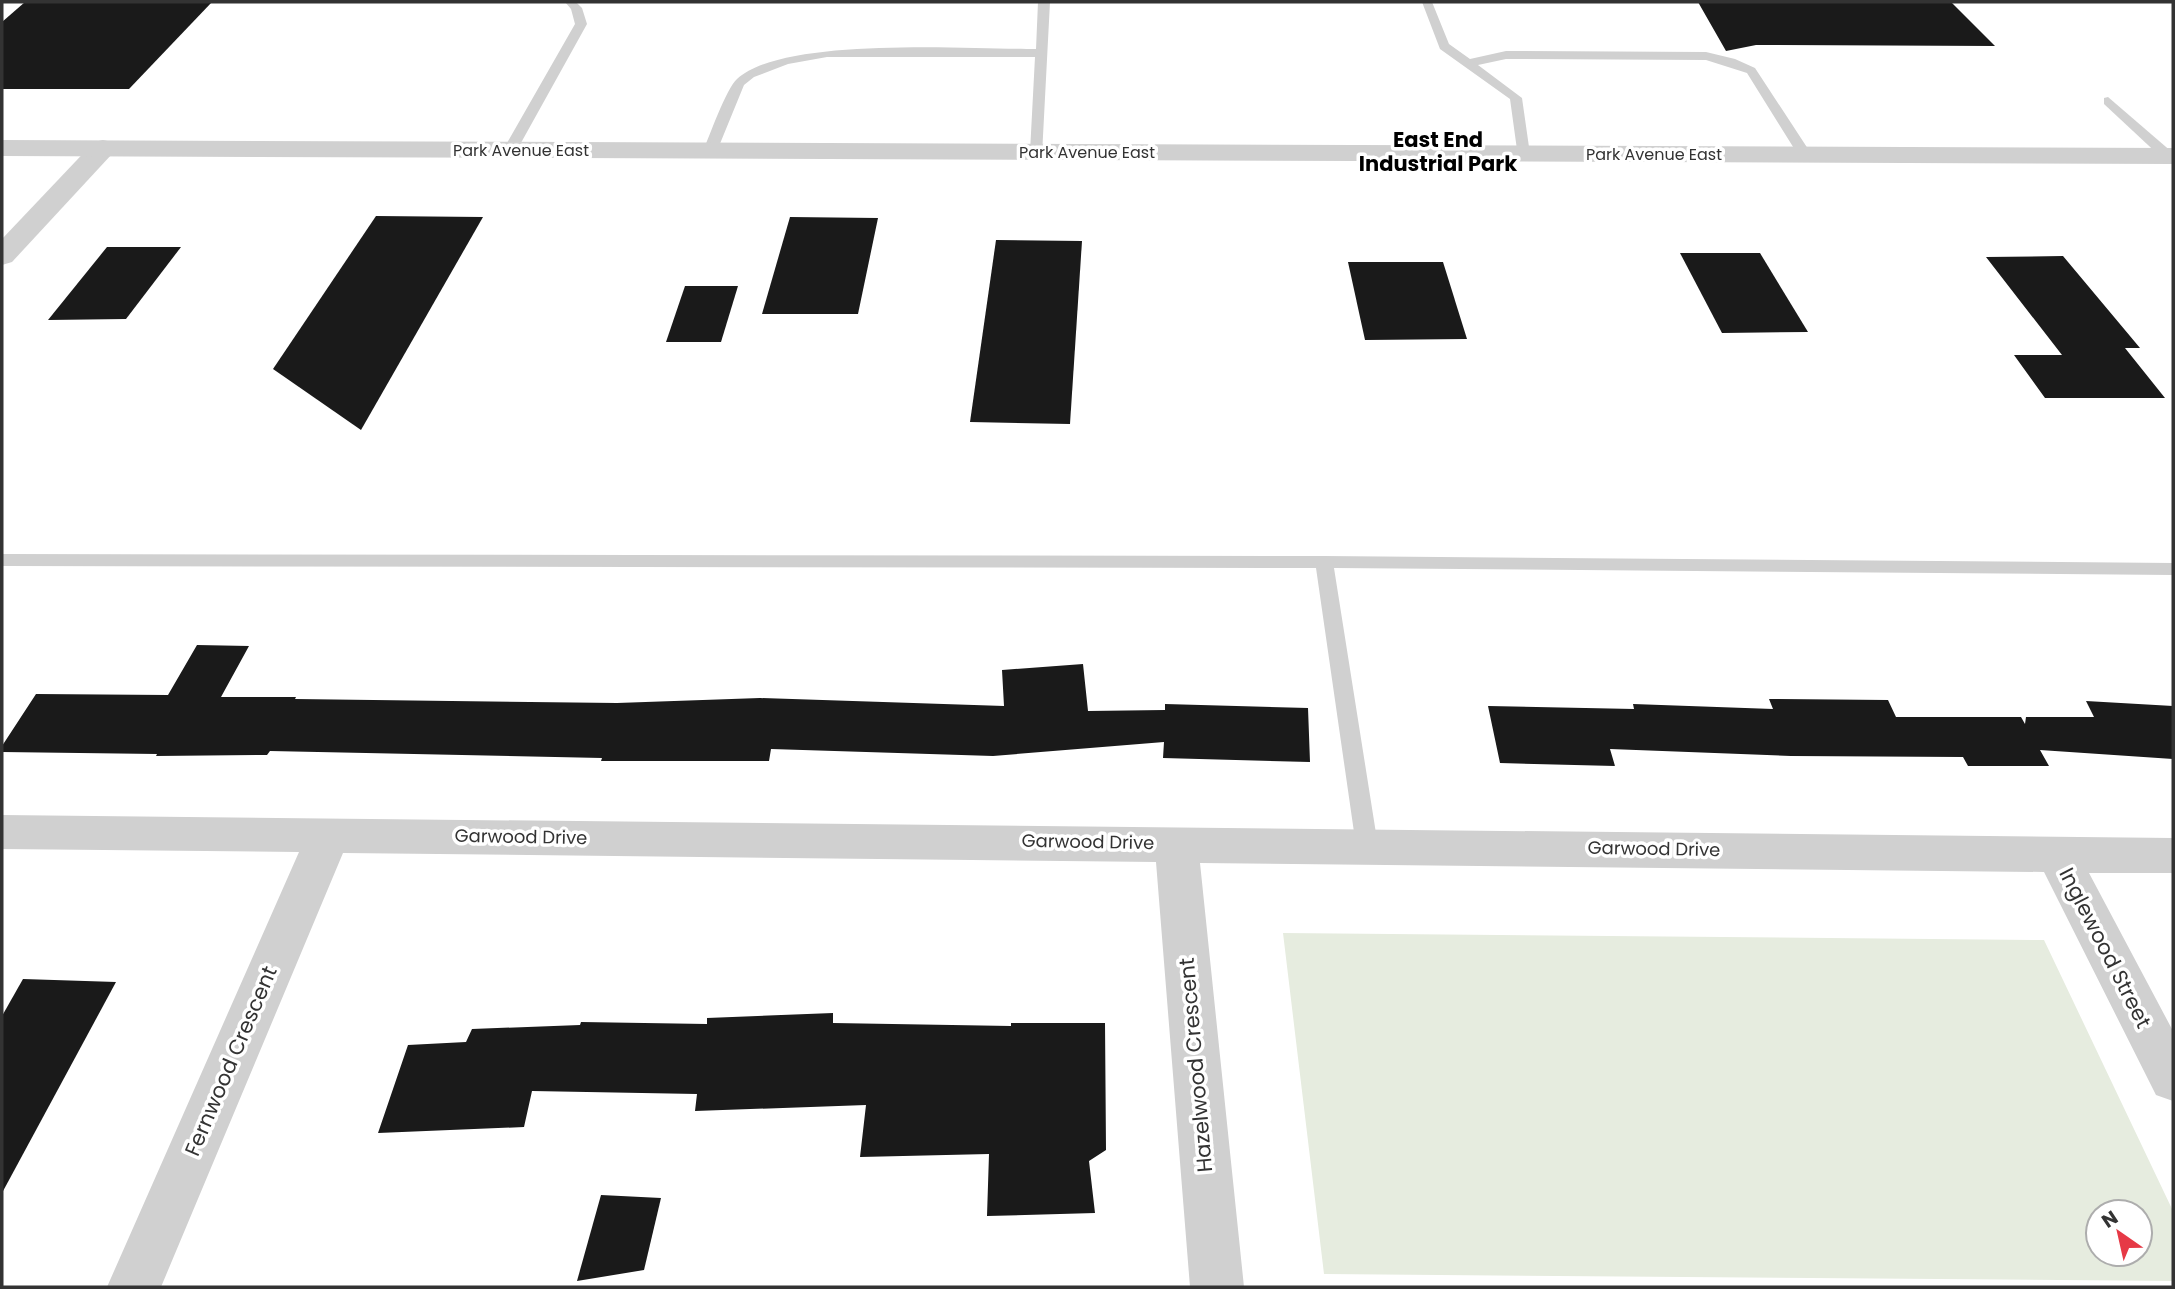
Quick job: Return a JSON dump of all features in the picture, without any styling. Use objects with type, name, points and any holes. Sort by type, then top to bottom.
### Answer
[{"type":"street","name":"Park Avenue East","points":[[2,148],[2171,156]]},
{"type":"street","points":[[2,256],[103,148]]},
{"type":"street","name":"Garwood Drive","points":[[2,832],[2173,856]]},
{"type":"street","name":"Fernwood Crescent","points":[[134,1287],[328,836]]},
{"type":"street","name":"Hazelwood Crescent","points":[[1176,843],[1217,1287]]},
{"type":"street","name":"Inglewood Street","points":[[2057,855],[2173,1079]]},
{"type":"lane","points":[[510,150],[581,24],[576,8],[570,2]]},
{"type":"lane","points":[[1037,152],[1044,2]]},
{"type":"lane","points":[[1427,2],[1444,46],[1516,97],[1523,154]]},
{"type":"lane","points":[[710,151],[739,83],[751,74],[785,61],[827,53],[1042,53]]},
{"type":"lane","points":[[1468,63],[1506,55],[1706,56],[1731,62],[1751,71],[1805,155]]},
{"type":"lane","points":[[2108,101],[2171,156]]},
{"type":"lane","points":[[2,560],[1324,562],[2173,569]]},
{"type":"lane","points":[[1324,562],[1367,846]]},
{"type":"shaded area","points":[[1283,933],[2044,940],[2173,1211],[2173,1281],[1324,1274]]},
{"type":"building","points":[[25,2],[212,2],[129,89],[2,89],[2,22]]},
{"type":"building","points":[[1698,2],[1951,2],[1995,46],[1756,45],[1726,51]]},
{"type":"building","points":[[376,216],[483,217],[361,430],[273,369]]},
{"type":"building","points":[[790,217],[878,218],[858,314],[762,314]]},
{"type":"building","points":[[996,240],[1082,241],[1070,424],[970,422]]},
{"type":"building","points":[[107,247],[181,247],[126,319],[48,320]]},
{"type":"building","points":[[1680,253],[1760,253],[1808,332],[1722,333]]},
{"type":"building","points":[[2063,256],[2140,348],[2125,348],[2165,398],[2045,398],[2014,355],[2062,355],[1986,257]]},
{"type":"building","points":[[1348,262],[1443,262],[1467,339],[1365,340]]},
{"type":"building","points":[[685,286],[738,286],[721,342],[666,342]]},
{"type":"building","points":[[197,645],[249,646],[221,697],[296,697],[295,699],[617,703],[760,698],[1004,706],[1002,670],[1083,664],[1088,711],[1165,710],[1165,704],[1308,708],[1310,762],[1163,758],[1164,742],[993,756],[771,749],[769,761],[601,761],[602,758],[270,751],[267,755],[156,756],[157,754],[2,752],[2,746],[36,694],[168,695]]},
{"type":"building","points":[[1769,699],[1888,700],[1896,717],[2021,717],[2025,724],[2026,717],[2094,717],[2086,701],[2173,706],[2173,759],[2040,750],[2049,766],[1968,766],[1963,757],[1791,756],[1610,749],[1615,766],[1500,763],[1488,706],[1634,709],[1633,704],[1773,709]]},
{"type":"building","points":[[23,979],[116,982],[2,1193],[2,1016]]},
{"type":"building","points":[[833,1013],[833,1023],[1011,1026],[1011,1023],[1105,1023],[1106,1150],[1089,1161],[1095,1213],[987,1216],[989,1154],[860,1157],[866,1105],[695,1111],[697,1094],[532,1091],[524,1127],[378,1133],[408,1045],[466,1042],[472,1029],[580,1025],[581,1022],[707,1024],[707,1018]]},
{"type":"building","points":[[601,1195],[661,1198],[644,1270],[577,1281]]},
{"type":"district","name":"East End Industrial Park","points":[[1438,152]]}]
